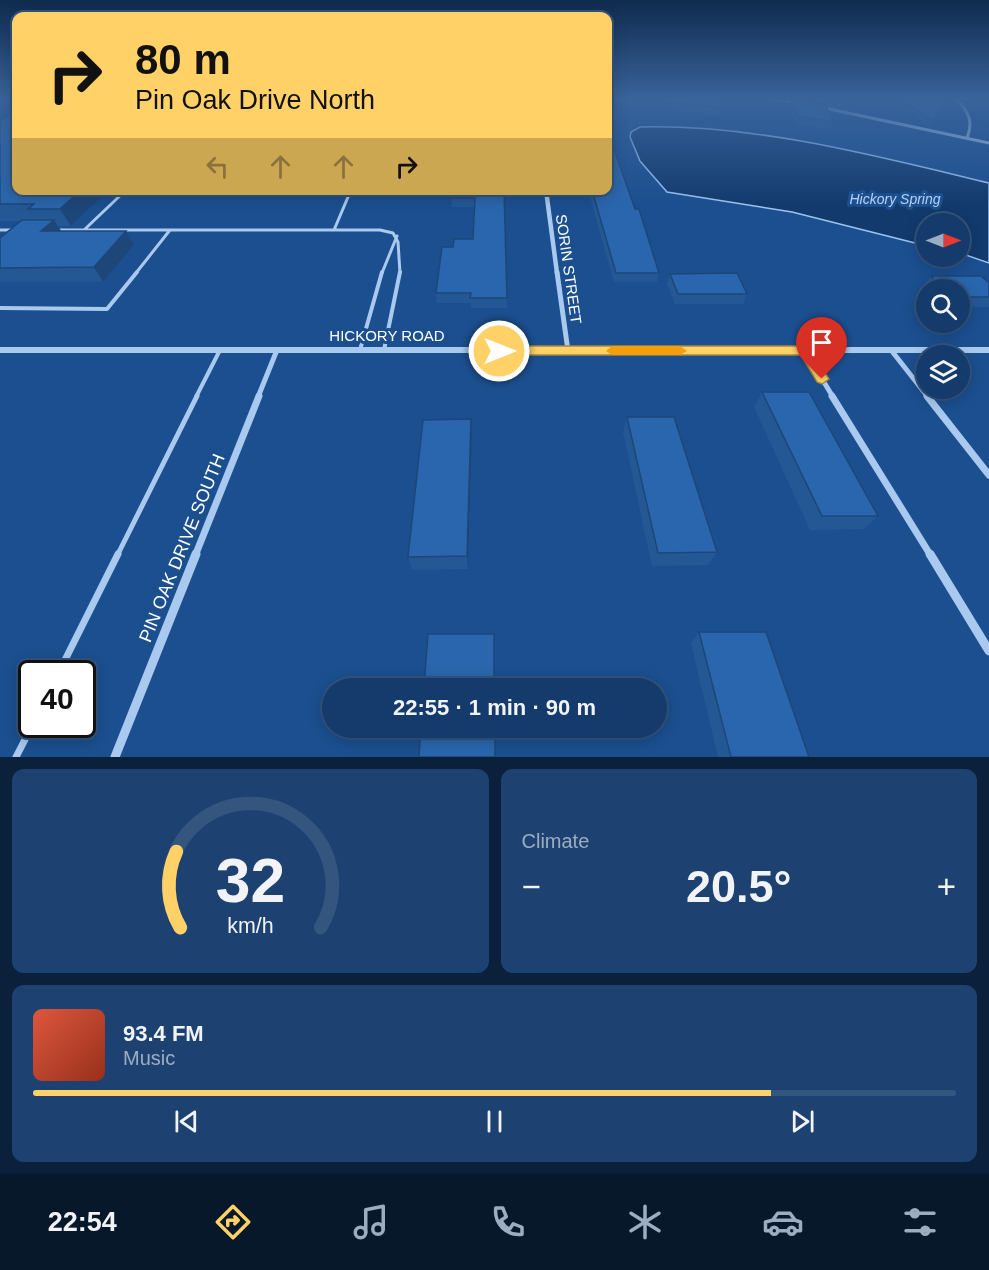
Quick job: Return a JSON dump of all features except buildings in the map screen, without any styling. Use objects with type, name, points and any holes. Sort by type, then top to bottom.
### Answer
[{"type":"street","points":[[950,134],[989,143]]},
{"type":"street","name":"SORIN STREET","points":[[547,195],[568,351]]},
{"type":"street","name":"HICKORY ROAD","points":[[0,350],[989,350]]},
{"type":"street","name":"PIN OAK DRIVE SOUTH","points":[[115,757],[277,350]]},
{"type":"street","points":[[891,350],[989,475]]},
{"type":"street","points":[[805,351],[989,651]]},
{"type":"lane","points":[[84,230],[121,195]]},
{"type":"lane","points":[[334,230],[349,195]]},
{"type":"lane","points":[[1,231],[15,230]]},
{"type":"lane","points":[[49,230],[380,230],[396,236]]},
{"type":"lane","points":[[0,308],[107,309],[170,230]]},
{"type":"lane","points":[[360,350],[379,280],[396,236]]},
{"type":"lane","points":[[384,350],[401,262],[396,236]]},
{"type":"lane","points":[[65,660],[220,350]]},
{"type":"lane","points":[[16,757],[26,738]]},
{"type":"water","name":"Hickory Spring","points":[[631,134],[757,134],[860,153],[989,183],[989,263],[970,256],[970,213],[916,213],[916,243],[792,212],[667,192],[640,161]]},
{"type":"slow traffic","points":[[612,351],[680,351]]},
{"type":"route","points":[[499,351],[805,351],[822,379]]}]
